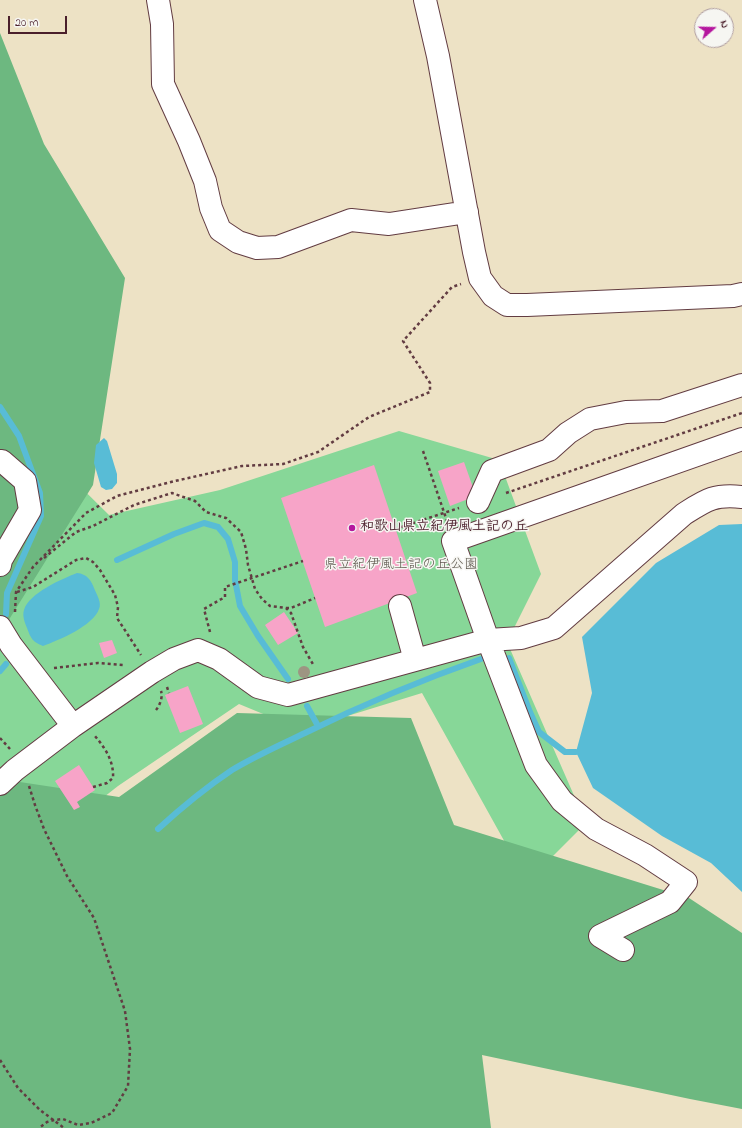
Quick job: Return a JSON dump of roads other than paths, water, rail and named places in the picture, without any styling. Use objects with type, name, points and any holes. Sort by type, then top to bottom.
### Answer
[{"type":"street","points":[[158,0],[162,24],[163,84],[189,141],[205,181],[211,208],[220,230],[238,242],[257,248],[278,247],[351,220],[389,224],[467,212]]},
{"type":"street","points":[[425,0],[439,64],[480,278],[493,296],[507,305],[535,305],[733,296],[742,294]]},
{"type":"street","points":[[478,502],[492,471],[549,450],[568,433],[590,420],[626,412],[662,411],[742,385]]},
{"type":"street","points":[[623,950],[600,936],[670,902],[686,882],[645,855],[596,829],[562,801],[536,765],[488,640],[453,541],[742,439]]},
{"type":"street","points":[[0,461],[2,461],[25,481],[30,510],[1,560],[0,565]]},
{"type":"street","points":[[0,784],[77,723],[150,669],[198,650],[220,659],[258,687],[288,696],[488,640],[521,638],[554,628],[684,514],[708,499],[728,495],[742,497]]},
{"type":"street","points":[[400,606],[415,660]]},
{"type":"street","points":[[0,627],[11,645],[29,668],[77,723]]},
{"type":"water","points":[[104,438],[107,441],[117,474],[117,483],[112,489],[106,490],[101,487],[94,463],[96,445]]},
{"type":"water","points":[[742,524],[742,892],[711,863],[662,836],[593,788],[576,752],[592,693],[582,637],[656,563],[719,525]]},
{"type":"water","points":[[77,573],[88,578],[98,596],[100,607],[96,615],[75,632],[43,646],[37,643],[30,635],[24,619],[23,612],[27,604],[39,592],[47,587]]},
{"type":"waterway","points":[[0,407],[19,436],[40,493],[41,516],[7,593],[6,614]]},
{"type":"waterway","points":[[117,560],[174,534],[204,523],[218,527],[228,539],[235,562],[235,580],[240,606],[258,636],[288,679]]},
{"type":"waterway","points":[[509,658],[539,732],[565,752],[576,752]]},
{"type":"waterway","points":[[158,829],[212,784],[250,760],[370,703],[436,675],[481,659]]},
{"type":"waterway","points":[[0,671],[6,664]]},
{"type":"waterway","points":[[307,706],[318,726]]},
{"type":"place","name":"和歌山県立紀伊風土記の丘","points":[[352,528]]},
{"type":"park label","name":"県立紀伊風土記の丘公園","points":[[401,566]]}]
